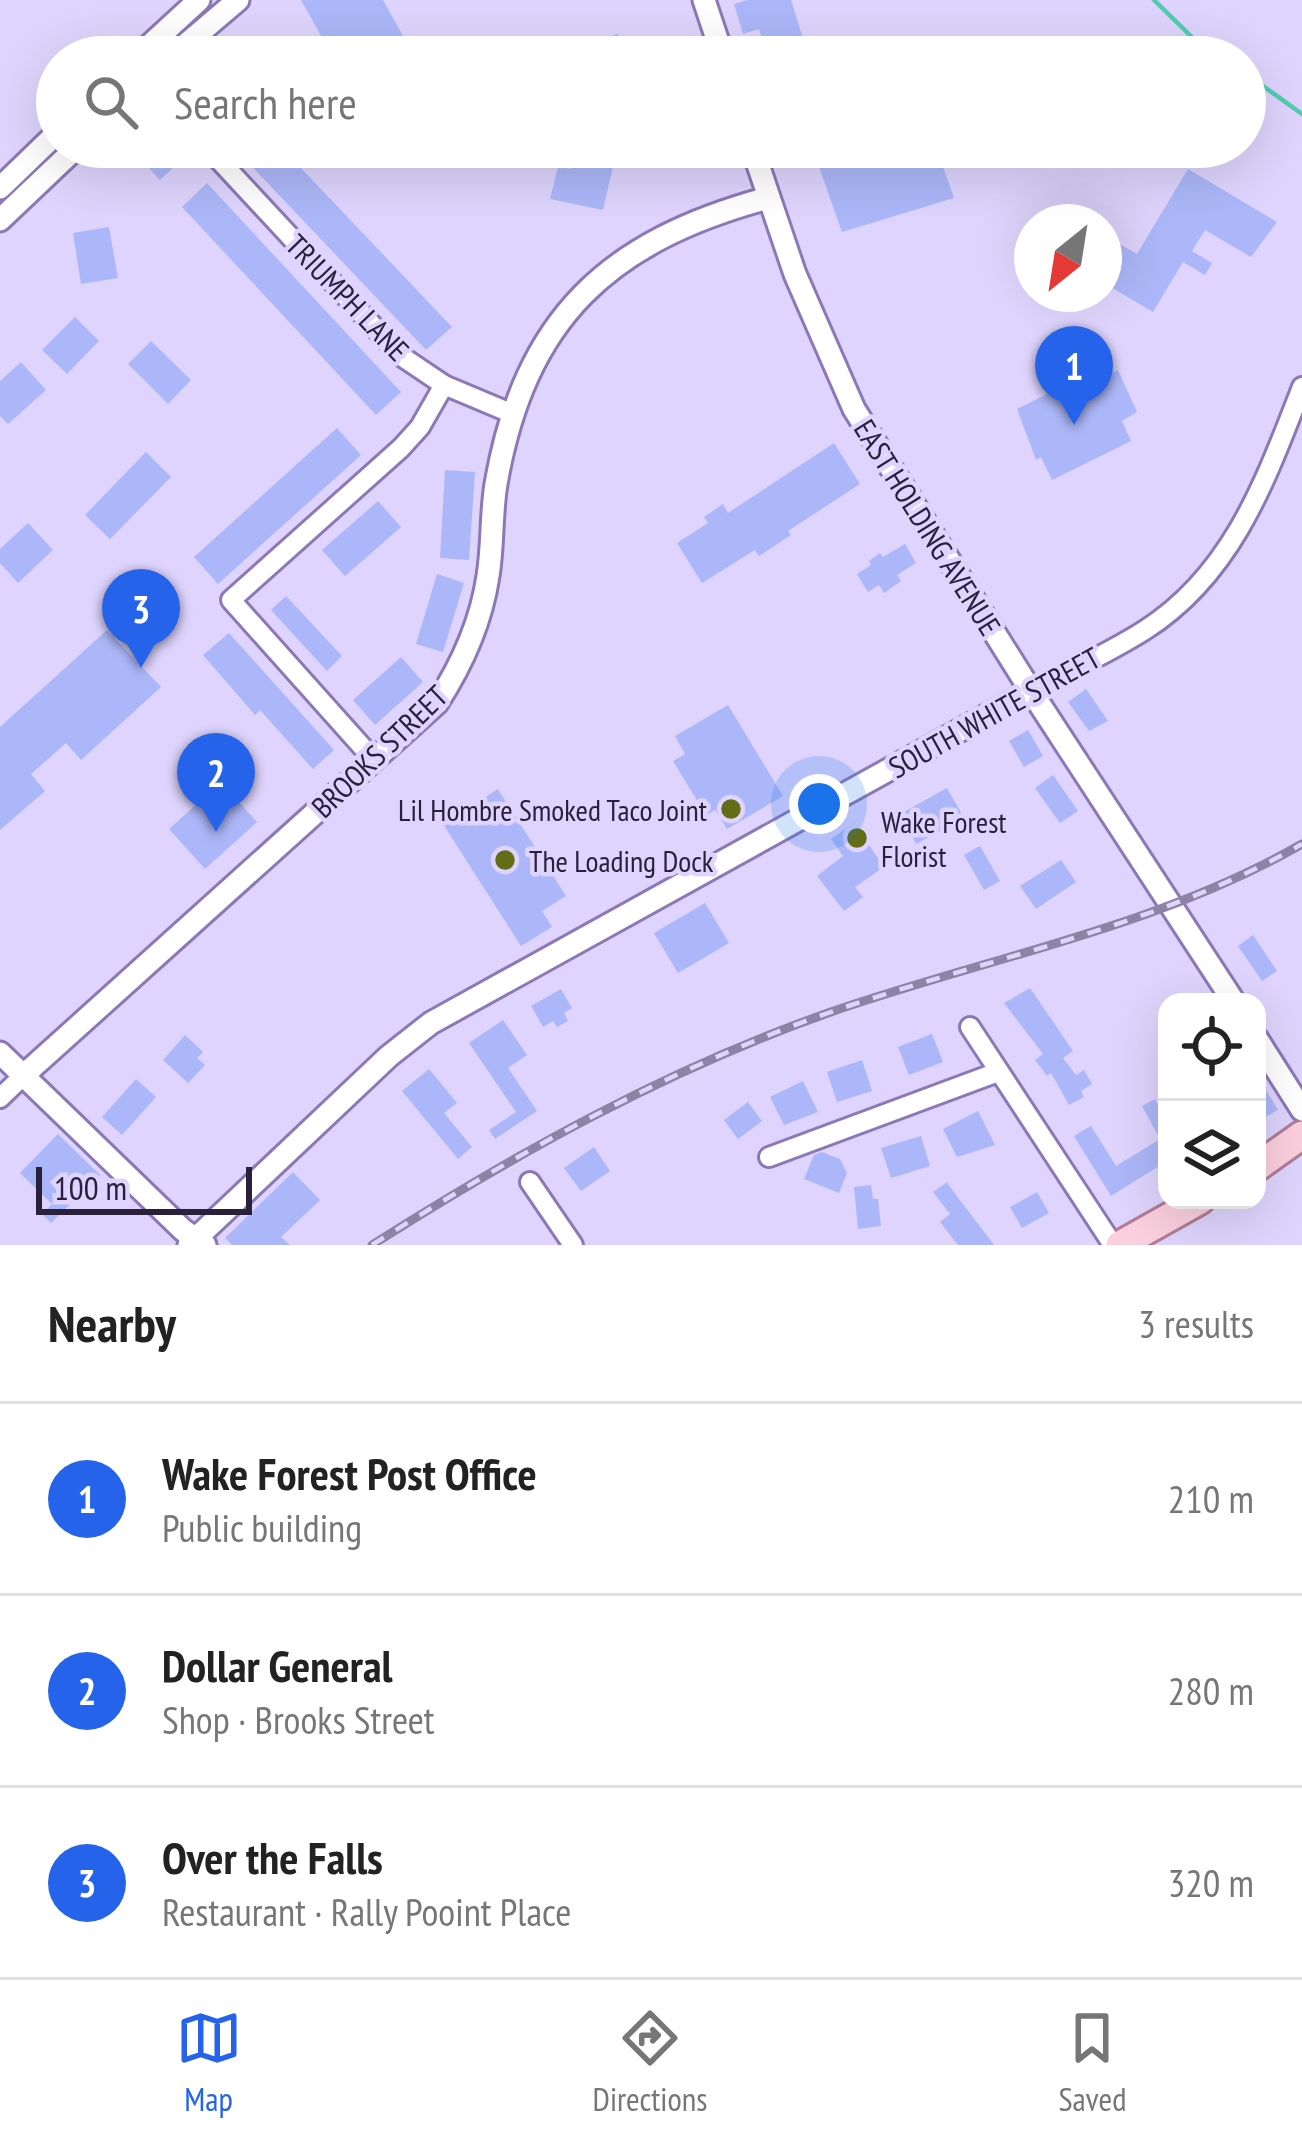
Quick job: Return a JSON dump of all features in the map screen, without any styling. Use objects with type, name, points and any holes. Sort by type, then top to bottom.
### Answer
[{"type":"main road","points":[[1266,1162],[1302,1136]]},
{"type":"main road","points":[[1116,1245],[1183,1209]]},
{"type":"street","points":[[160,36],[199,0]]},
{"type":"street","points":[[196,36],[238,0]]},
{"type":"street","points":[[704,0],[716,36]]},
{"type":"street","points":[[0,188],[36,154]]},
{"type":"street","points":[[0,220],[54,168]]},
{"type":"street","name":"TRIUMPH LANE","points":[[227,168],[401,356],[444,386],[513,414]]},
{"type":"street","name":"EAST HOLDING AVENUE","points":[[759,168],[818,332],[854,410],[1228,993]]},
{"type":"street","name":"BROOKS STREET","points":[[0,1098],[437,703],[462,664],[478,622],[488,576],[495,488],[513,414],[545,347],[585,289],[676,227],[768,198]]},
{"type":"street","points":[[374,760],[231,600],[401,448],[421,427],[444,386]]},
{"type":"street","name":"SOUTH WHITE STREET","points":[[197,1242],[389,1056],[430,1023],[1146,629],[1202,582],[1254,508],[1302,387]]},
{"type":"street","points":[[970,1027],[1116,1245]]},
{"type":"street","points":[[0,1053],[197,1242]]},
{"type":"street","points":[[1266,1053],[1302,1110]]},
{"type":"street","points":[[769,1157],[998,1072]]},
{"type":"street","points":[[530,1182],[573,1245]]},
{"type":"building","points":[[301,0],[383,0],[403,36],[321,36]]},
{"type":"building","points":[[791,0],[802,36],[761,36],[759,29],[743,34],[734,4]]},
{"type":"building","points":[[149,168],[173,168],[160,180]]},
{"type":"building","points":[[253,168],[301,168],[452,327],[426,350]]},
{"type":"building","points":[[558,168],[613,168],[603,210],[550,199]]},
{"type":"building","points":[[819,168],[943,168],[954,198],[842,232]]},
{"type":"building","points":[[1188,169],[1277,222],[1251,257],[1205,230],[1192,251],[1212,263],[1205,275],[1183,262],[1153,312],[1122,294],[1122,245],[1137,254]]},
{"type":"building","points":[[207,183],[401,392],[376,415],[182,207]]},
{"type":"building","points":[[109,227],[118,278],[81,284],[73,233]]},
{"type":"building","points":[[75,317],[99,341],[67,374],[42,350]]},
{"type":"building","points":[[151,341],[191,380],[168,404],[128,364]]},
{"type":"building","points":[[21,362],[46,390],[8,424],[0,416],[0,381]]},
{"type":"building","points":[[1097,369],[1102,378],[1118,370],[1137,412],[1122,421],[1131,441],[1052,480],[1041,457],[1036,460],[1017,409]]},
{"type":"building","points":[[337,428],[361,455],[218,584],[194,557]]},
{"type":"building","points":[[834,443],[860,484],[759,556],[755,550],[702,583],[677,543],[708,523],[704,517],[723,504],[728,513]]},
{"type":"building","points":[[146,452],[171,477],[110,539],[85,515]]},
{"type":"building","points":[[445,470],[475,472],[469,560],[440,558]]},
{"type":"building","points":[[378,501],[401,527],[345,576],[322,550]]},
{"type":"building","points":[[28,523],[53,550],[18,583],[0,563],[0,549]]},
{"type":"building","points":[[905,544],[916,563],[897,575],[901,581],[884,593],[879,585],[868,592],[857,574],[880,553],[883,557]]},
{"type":"building","points":[[437,574],[464,583],[443,652],[416,644]]},
{"type":"building","points":[[286,596],[342,656],[327,671],[271,610]]},
{"type":"building","points":[[107,630],[161,687],[81,760],[66,743],[31,774],[45,791],[0,830],[0,727]]},
{"type":"building","points":[[229,633],[334,750],[313,769],[260,710],[255,715],[203,655]]},
{"type":"building","points":[[401,657],[423,682],[375,725],[353,700]]},
{"type":"building","points":[[1086,689],[1108,721],[1089,731],[1068,702]]},
{"type":"building","points":[[728,705],[783,796],[727,829],[715,810],[706,815],[673,761],[685,754],[675,736]]},
{"type":"building","points":[[1028,730],[1043,756],[1024,767],[1009,741]]},
{"type":"building","points":[[1053,775],[1078,811],[1060,823],[1035,788]]},
{"type":"building","points":[[221,782],[257,822],[205,869],[169,829]]},
{"type":"building","points":[[947,788],[964,818],[916,844],[900,814]]},
{"type":"building","name":"The Loading Dock","points":[[498,789],[566,896],[542,911],[552,927],[521,946],[443,824]]},
{"type":"building","points":[[854,823],[884,867],[855,887],[863,897],[844,911],[817,876],[843,856],[831,839]]},
{"type":"building","points":[[980,846],[1000,881],[984,890],[964,855]]},
{"type":"building","points":[[1061,860],[1076,882],[1036,909],[1020,886]]},
{"type":"building","points":[[705,903],[729,943],[678,973],[654,933]]},
{"type":"building","points":[[1253,935],[1277,971],[1262,981],[1238,946]]},
{"type":"building","points":[[1030,988],[1073,1051],[1063,1058],[1076,1075],[1084,1070],[1092,1084],[1081,1091],[1084,1097],[1069,1105],[1051,1073],[1047,1076],[1035,1060],[1043,1054],[1004,1003]]},
{"type":"building","points":[[561,989],[572,1008],[564,1013],[568,1021],[543,1027],[531,1006]]},
{"type":"building","points":[[503,1020],[527,1055],[508,1068],[537,1111],[495,1139],[489,1130],[516,1112],[469,1043]]},
{"type":"building","points":[[932,1034],[943,1062],[909,1075],[898,1047]]},
{"type":"building","points":[[185,1035],[203,1052],[197,1058],[205,1065],[188,1083],[163,1060]]},
{"type":"building","points":[[862,1060],[872,1091],[837,1102],[827,1072]]},
{"type":"building","points":[[429,1069],[457,1103],[444,1113],[472,1147],[458,1159],[402,1091]]},
{"type":"building","points":[[136,1079],[156,1097],[122,1135],[102,1117]]},
{"type":"building","points":[[803,1081],[818,1112],[784,1125],[770,1097]]},
{"type":"building","points":[[1266,1090],[1278,1110],[1266,1117]]},
{"type":"building","points":[[1155,1099],[1158,1104],[1158,1135],[1142,1106]]},
{"type":"building","points":[[748,1102],[762,1121],[738,1139],[724,1120]]},
{"type":"building","points":[[978,1111],[995,1145],[957,1157],[943,1129]]},
{"type":"building","points":[[1091,1126],[1116,1166],[1158,1140],[1158,1167],[1111,1196],[1074,1136]]},
{"type":"building","points":[[58,1134],[100,1175],[51,1223],[42,1214],[52,1204],[20,1173]]},
{"type":"building","points":[[921,1136],[930,1166],[891,1178],[881,1148]]},
{"type":"building","points":[[594,1147],[610,1171],[581,1191],[564,1168]]},
{"type":"building","points":[[822,1152],[840,1159],[847,1173],[839,1193],[804,1179],[814,1155]]},
{"type":"building","points":[[293,1172],[320,1200],[281,1237],[290,1245],[232,1245],[225,1238]]},
{"type":"building","points":[[947,1182],[994,1245],[958,1245],[940,1222],[950,1214],[933,1192]]},
{"type":"building","points":[[871,1185],[881,1226],[858,1229],[854,1187]]},
{"type":"building","points":[[1037,1192],[1049,1213],[1022,1228],[1010,1207]]},
{"type":"waterway","points":[[1154,0],[1191,36]]},
{"type":"waterway","points":[[1266,88],[1302,114]]},
{"type":"railway","points":[[372,1245],[537,1146],[709,1060],[887,993],[1129,920],[1246,873],[1302,844]]},
{"type":"place","name":"Wake Forest Post Office","points":[[1074,425]]},
{"type":"place","name":"Over the Falls","points":[[141,668]]},
{"type":"place","name":"Lil Hombre Smoked Taco Joint","points":[[731,809]]},
{"type":"place","name":"Dollar General","points":[[216,832]]},
{"type":"place","name":"Wake Forest Florist","points":[[857,838]]},
{"type":"place","name":"The Loading Dock","points":[[505,860]]}]
